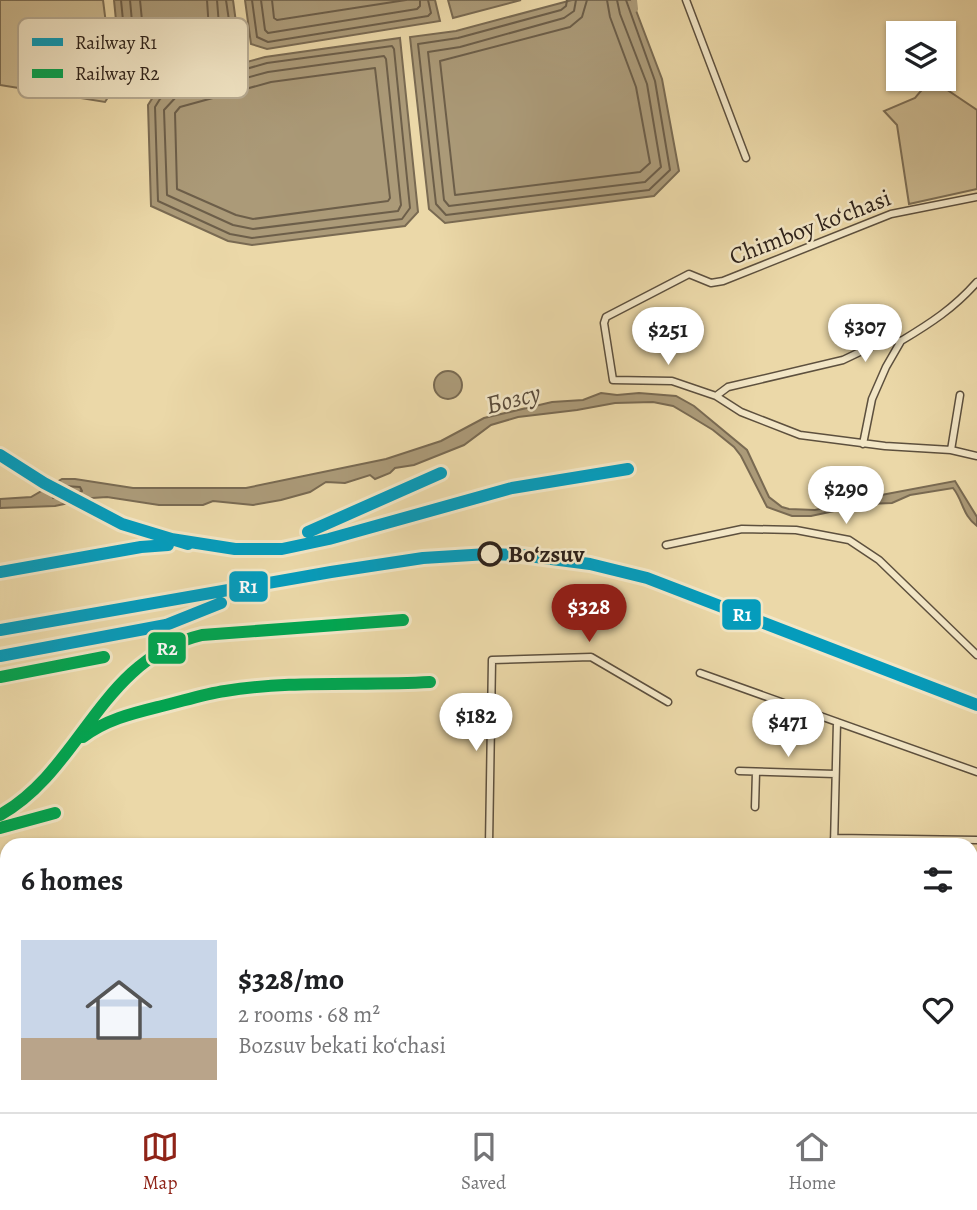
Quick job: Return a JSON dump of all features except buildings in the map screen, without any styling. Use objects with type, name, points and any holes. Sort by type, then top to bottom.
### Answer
[{"type":"street","points":[[686,0],[746,158]]},
{"type":"street","name":"Chimboy ko‘chasi","points":[[716,396],[672,381],[613,380],[604,323],[606,317],[688,274],[711,283],[723,281],[891,214],[977,197]]},
{"type":"street","points":[[863,444],[872,399],[901,341],[940,318],[977,282]]},
{"type":"street","points":[[901,341],[887,339],[843,360],[728,387],[716,396],[741,412],[800,435],[863,444],[951,450],[977,456]]},
{"type":"street","points":[[951,450],[960,395]]},
{"type":"street","points":[[666,545],[742,529],[796,530],[849,540],[879,560],[977,656]]},
{"type":"street","points":[[489,838],[492,660],[591,657],[668,702]]},
{"type":"street","points":[[700,673],[977,772]]},
{"type":"street","points":[[834,838],[836,722]]},
{"type":"street","points":[[739,771],[835,774]]},
{"type":"street","points":[[755,807],[756,772]]},
{"type":"shaded area","points":[[0,0],[103,0],[105,18],[18,18],[18,88],[0,85]]},
{"type":"shaded area","points":[[921,91],[949,91],[977,110],[977,189],[909,204],[897,125],[884,111],[915,98]]},
{"type":"shaded area","points":[[80,98],[108,98],[105,102]]},
{"type":"water","points":[[114,0],[233,0],[235,18],[116,18]]},
{"type":"water","points":[[245,0],[435,0],[440,21],[267,49],[251,44]]},
{"type":"water","points":[[448,0],[521,0],[453,18]]},
{"type":"water","points":[[572,0],[632,0],[662,79],[679,171],[654,196],[445,223],[429,209],[410,37],[456,31]]},
{"type":"water","points":[[400,38],[418,212],[405,226],[252,245],[228,241],[151,206],[148,105],[152,98],[248,98],[248,62]]},
{"type":"water","points":[[448,371],[458,375],[462,385],[458,395],[448,399],[438,395],[434,385],[438,375]]},
{"type":"water","name":"Бозсу","points":[[601,393],[676,396],[694,406],[747,450],[769,497],[782,507],[815,510],[955,481],[977,517],[977,526],[968,517],[953,488],[910,495],[892,503],[867,504],[811,516],[792,516],[767,507],[734,447],[713,430],[673,406],[653,402],[615,403],[518,417],[491,425],[464,445],[414,465],[395,468],[375,479],[370,475],[345,483],[326,482],[310,492],[253,505],[213,501],[203,505],[159,505],[107,497],[55,506],[0,508],[0,499],[31,497],[62,479],[133,488],[246,488],[386,459],[441,441],[484,418],[552,402],[583,400]]},
{"type":"waterway","points":[[634,0],[635,9]]},
{"type":"rail line","name":"R1","points":[[0,455],[44,483],[122,524],[188,544]]},
{"type":"rail line","name":"R1","points":[[171,539],[235,549],[282,549],[329,539],[512,488],[628,469]]},
{"type":"rail line","name":"R1","points":[[308,532],[441,473]]},
{"type":"rail line","name":"R1","points":[[0,572],[141,547],[168,545]]},
{"type":"rail line","name":"R1","points":[[0,630],[423,558],[521,555],[590,564],[647,578],[977,705]]},
{"type":"rail line","name":"R1","points":[[0,656],[166,625],[221,603]]},
{"type":"rail line","name":"R2","points":[[0,815],[28,795],[52,771],[115,690],[139,667],[167,648],[202,635],[403,620]]},
{"type":"rail line","name":"R2","points":[[0,677],[104,657]]},
{"type":"rail line","name":"R2","points":[[83,737],[121,717],[225,691],[301,684],[430,682]]},
{"type":"rail line","name":"R2","points":[[0,828],[55,813]]},
{"type":"place","name":"Bo‘zsuv","points":[[490,554]]}]
